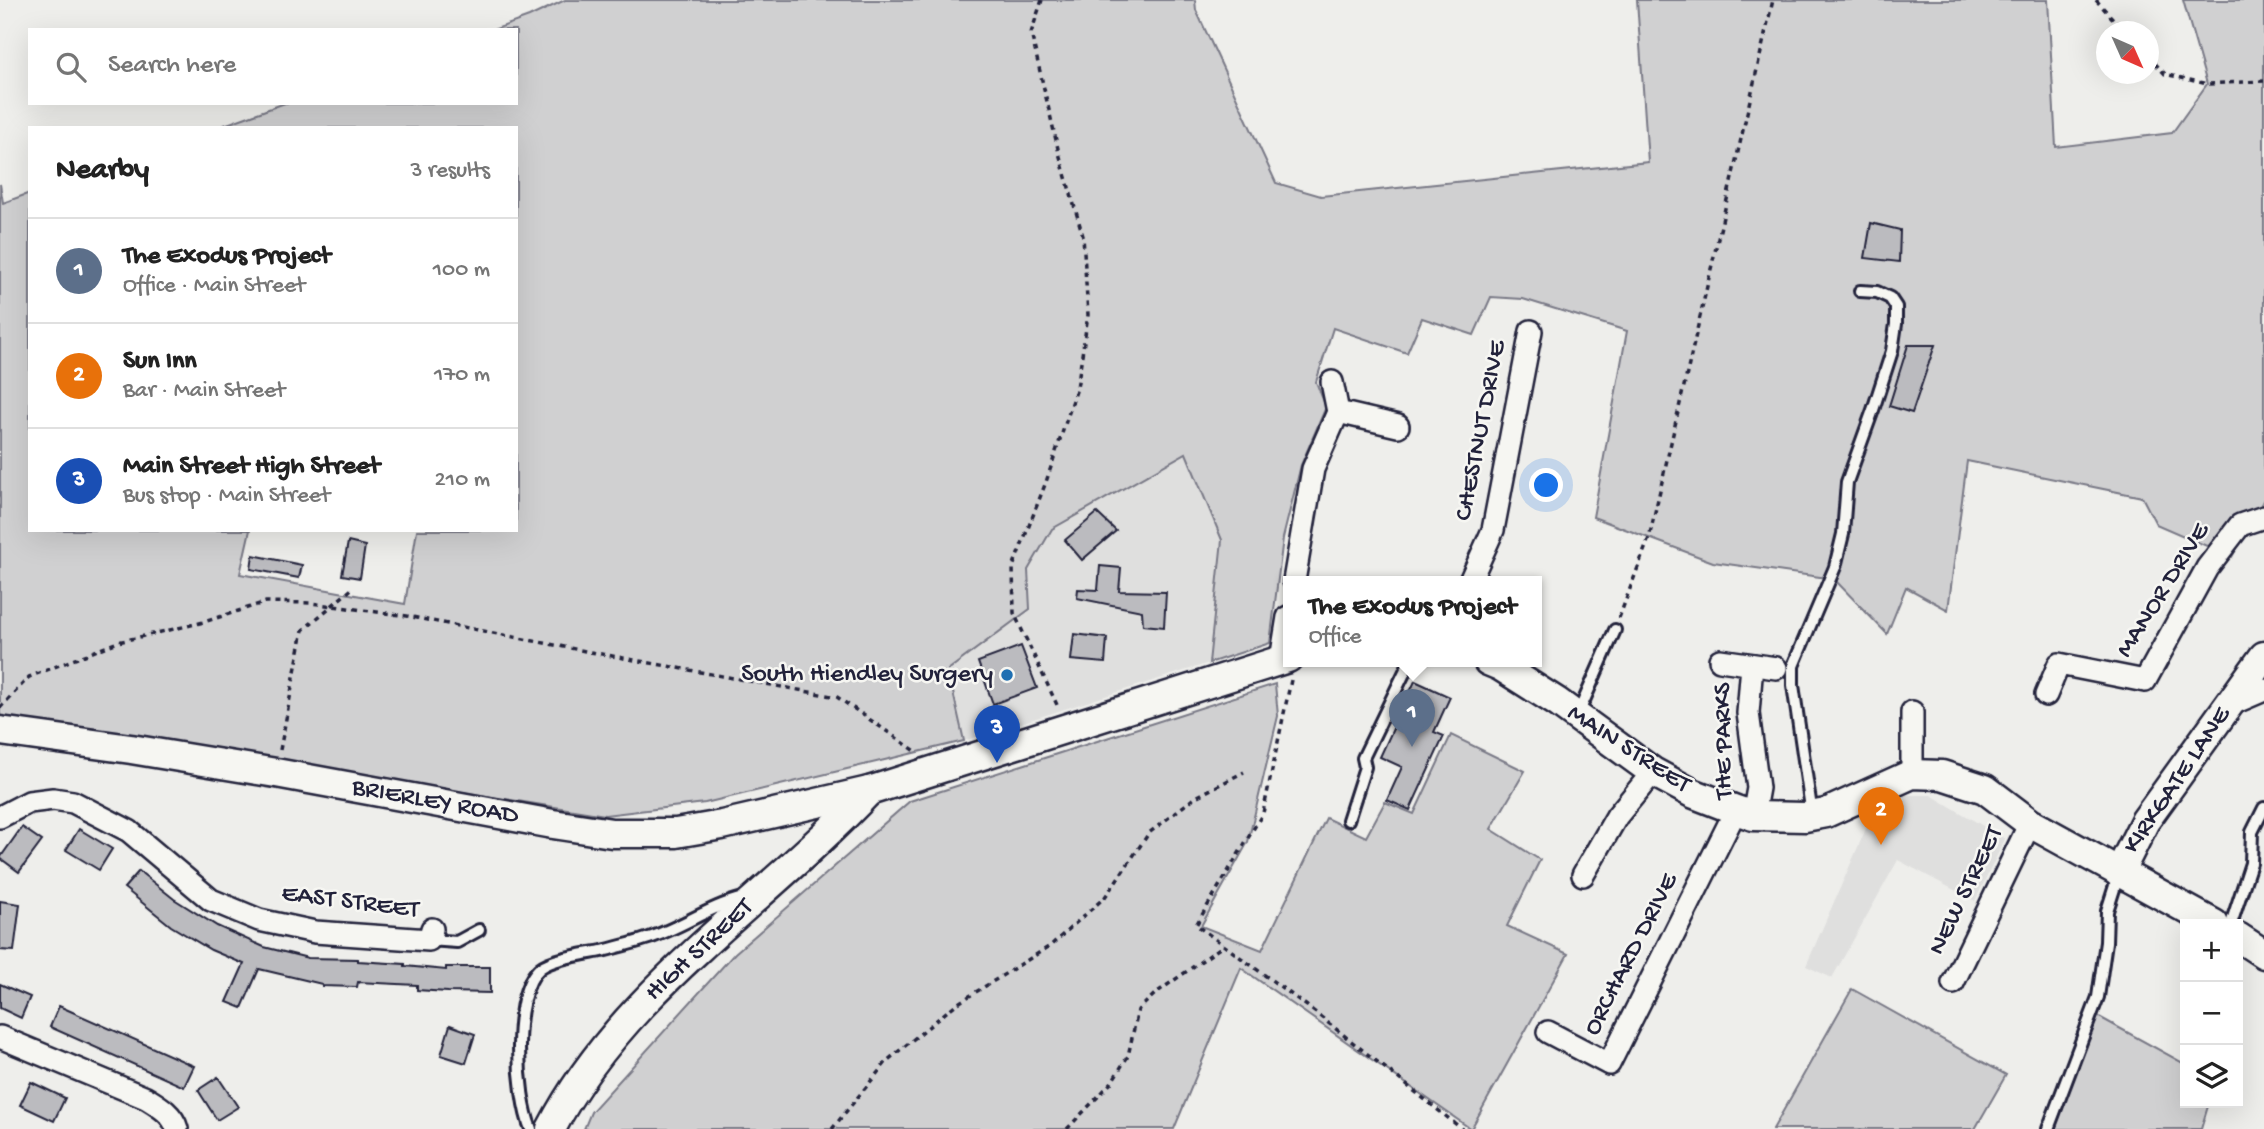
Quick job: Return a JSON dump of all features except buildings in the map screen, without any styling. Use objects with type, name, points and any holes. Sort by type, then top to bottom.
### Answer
[{"type":"street","name":"CHESTNUT DRIVE","points":[[1472,576],[1493,530],[1531,331]]},
{"type":"street","points":[[1295,576],[1313,469],[1338,412],[1332,382]]},
{"type":"street","points":[[1338,412],[1398,426]]},
{"type":"street","name":"MANOR DRIVE","points":[[2046,695],[2059,664],[2146,681],[2207,568],[2240,525],[2264,517]]},
{"type":"street","name":"KIRKGATE LANE","points":[[2119,873],[2145,821],[2264,656]]},
{"type":"street","name":"THE PARKS","points":[[1720,660],[1776,668]]},
{"type":"street","points":[[869,791],[1283,665]]},
{"type":"street","name":"THE PARKS","points":[[1745,813],[1758,788],[1748,713],[1752,665]]},
{"type":"street","name":"MAIN STREET","points":[[1502,667],[1653,772],[1692,793],[1745,813],[1785,817],[1826,813],[1912,774],[1942,775],[1985,789],[2030,823],[2205,919]]},
{"type":"street","points":[[2229,705],[2264,690]]},
{"type":"street","points":[[1912,712],[1912,774]]},
{"type":"street","name":"BRIERLEY ROAD","points":[[0,731],[131,748],[612,833],[676,833],[869,791]]},
{"type":"street","points":[[1583,875],[1617,816],[1653,772]]},
{"type":"street","name":"HIGH STREET","points":[[551,1129],[566,1099],[582,1077],[643,1004],[838,824],[869,791]]},
{"type":"street","name":"EAST STREET","points":[[0,817],[29,802],[53,799],[73,802],[129,831],[211,900],[259,920],[316,932],[431,934]]},
{"type":"street","name":"ORCHARD DRIVE","points":[[1548,1032],[1609,1064],[1745,813]]},
{"type":"street","name":"NEW STREET","points":[[1953,983],[2030,823]]},
{"type":"street","points":[[2243,940],[2264,954]]},
{"type":"street","points":[[0,1037],[146,1098],[163,1108],[176,1123],[177,1129]]},
{"type":"lane","points":[[1812,815],[1793,685],[1793,666],[1835,567],[1843,534],[1847,482],[1892,351],[1896,324],[1896,307],[1890,298],[1877,292],[1860,291]]},
{"type":"lane","points":[[1577,717],[1615,630]]},
{"type":"lane","points":[[1348,820],[1365,767],[1363,758],[1407,667]]},
{"type":"lane","points":[[2233,919],[2251,863],[2252,832],[2264,808]]},
{"type":"lane","points":[[2048,1129],[2098,997],[2106,942],[2107,911],[2119,873]]},
{"type":"lane","points":[[531,1129],[525,1115],[519,1070],[520,1022],[528,988],[540,968],[564,959],[650,938],[688,923],[731,901],[763,893]]},
{"type":"lane","points":[[431,934],[457,942],[479,930]]},
{"type":"path","points":[[1042,0],[1031,33],[1059,153],[1083,236],[1088,315],[1077,388],[1046,482],[1013,567],[1014,613],[1067,729]]},
{"type":"path","points":[[1615,630],[1649,538],[1773,0]]},
{"type":"path","points":[[2096,0],[2116,21]]},
{"type":"path","points":[[2159,68],[2165,74],[2207,84],[2264,81]]},
{"type":"path","points":[[276,773],[303,630],[354,587]]},
{"type":"path","points":[[0,708],[29,677],[118,642],[204,622],[266,602],[311,603],[407,616],[837,696],[913,748],[936,770]]},
{"type":"path","points":[[1287,667],[1263,813],[1196,925],[1307,1006],[1462,1129]]},
{"type":"path","points":[[832,1129],[888,1060],[955,1005],[1050,946],[1105,897],[1149,833],[1194,799],[1244,772]]},
{"type":"path","points":[[1067,1129],[1111,1083],[1128,1056],[1138,1010],[1156,993],[1224,946]]},
{"type":"shaded area","points":[[565,0],[1195,0],[1196,10],[1276,183],[1321,196],[1648,162],[1637,0],[2048,0],[2056,147],[2172,133],[2207,84],[2183,0],[2264,0],[2264,499],[2232,557],[2156,524],[2142,497],[1967,461],[1948,610],[1906,587],[1887,634],[1834,579],[1713,562],[1593,517],[1627,331],[1523,299],[1491,297],[1474,335],[1422,318],[1407,353],[1333,328],[1316,382],[1326,407],[1301,465],[1283,538],[1270,643],[1209,663],[1222,540],[1186,453],[1052,529],[1028,570],[1030,609],[948,670],[964,741],[705,803],[605,815],[0,718],[0,184],[3,203],[28,194],[28,532],[250,532],[240,574],[405,604],[417,532],[518,532],[518,126],[222,126],[279,105],[518,105],[518,28],[499,28]]},
{"type":"shaded area","points":[[1187,452],[1222,540],[1209,663],[964,741],[948,670],[1030,609],[1028,570],[1052,529]]},
{"type":"shaded area","points":[[1275,684],[1278,716],[1248,842],[1201,926],[1262,950],[1326,818],[1366,837],[1385,802],[1414,814],[1451,735],[1525,771],[1491,829],[1540,860],[1507,926],[1568,954],[1471,1129],[1241,968],[1174,1129],[584,1129],[591,1112],[735,953],[910,801]]},
{"type":"shaded area","points":[[1900,795],[1931,795],[2005,839],[1975,901],[1898,860],[1832,978],[1806,966],[1875,808]]},
{"type":"shaded area","points":[[1852,989],[2006,1075],[1975,1129],[1773,1129]]},
{"type":"shaded area","points":[[2092,1013],[2180,1061],[2180,1108],[2207,1108],[2201,1129],[2045,1129]]},
{"type":"place","name":"South Hiendley Surgery","points":[[1007,675]]},
{"type":"place","name":"The Exodus Project","points":[[1412,747]]},
{"type":"place","name":"Main Street High Street","points":[[997,763]]},
{"type":"place","name":"Sun Inn","points":[[1881,845]]}]
